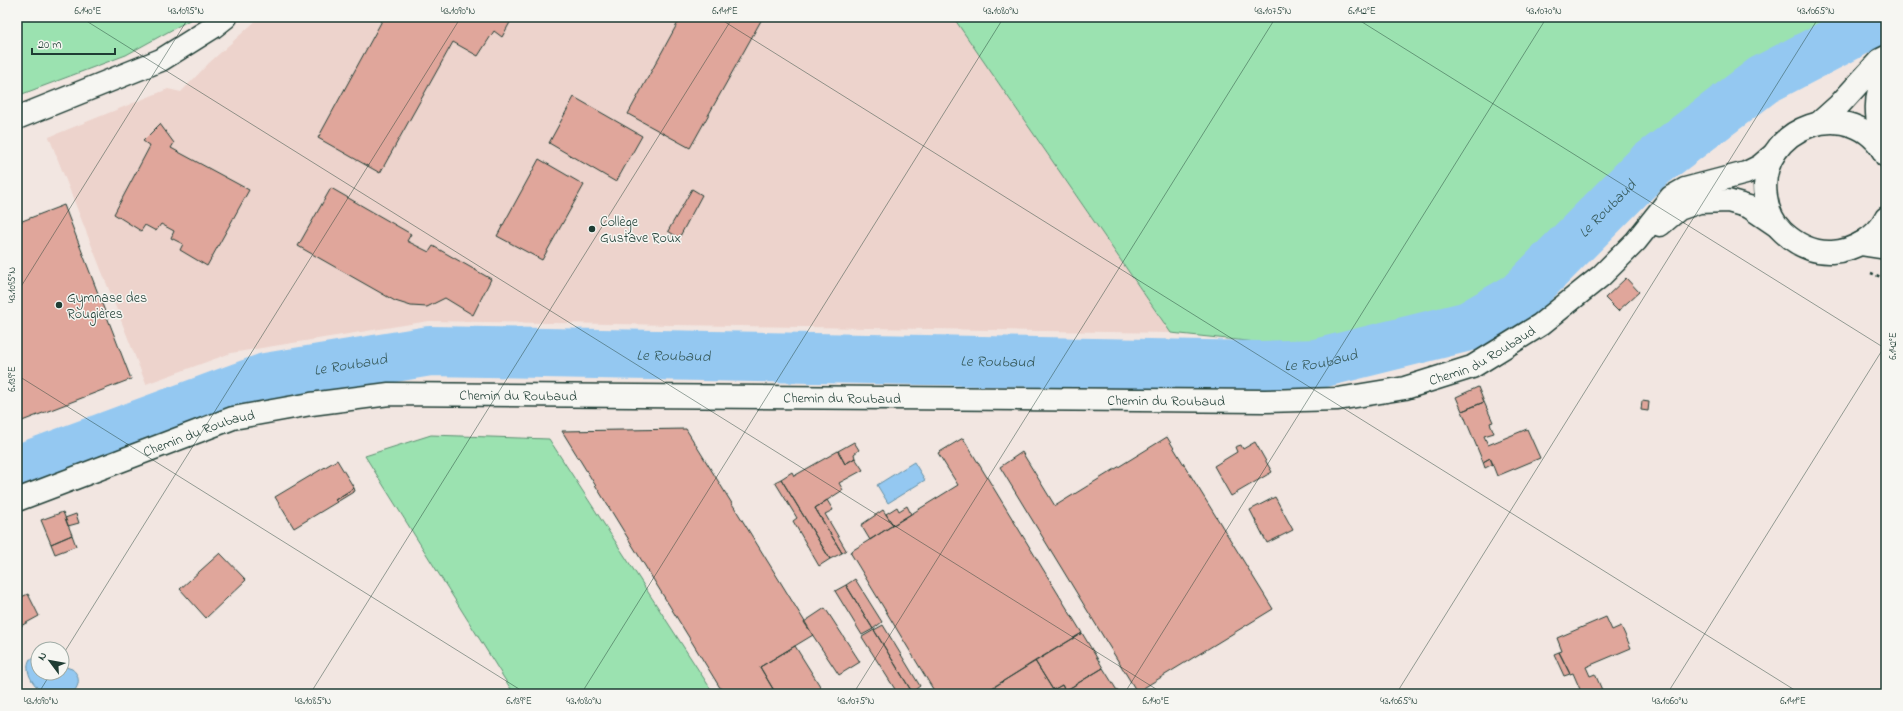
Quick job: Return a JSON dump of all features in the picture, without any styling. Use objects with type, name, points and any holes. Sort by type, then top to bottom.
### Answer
[{"type":"street","points":[[17,118],[161,60],[212,28],[226,17]]},
{"type":"street","points":[[1819,123],[1839,105],[1880,60],[1886,57]]},
{"type":"street","points":[[1884,153],[1877,116],[1877,98],[1880,85],[1886,75]]},
{"type":"street","points":[[1884,153],[1869,135],[1852,126],[1834,122],[1812,124],[1793,133],[1778,147],[1768,166],[1764,187],[1768,208],[1777,226],[1792,241],[1811,250],[1832,252],[1852,248],[1870,238],[1886,218]]},
{"type":"street","name":"Chemin du Roubaud","points":[[17,500],[233,418],[311,404],[389,394],[1265,401],[1338,399],[1405,388],[1472,367],[1540,325],[1601,276],[1636,241],[1671,197],[1686,189],[1746,173],[1760,166],[1774,154]]},
{"type":"street","name":"Chemin du Roubaud","points":[[1636,241],[1665,222],[1679,209],[1699,202],[1728,201],[1742,204],[1777,226]]},
{"type":"street","points":[[1860,244],[1886,248]]},
{"type":"shaded area","name":"Collège Gustave Roux","points":[[260,17],[953,17],[1171,333],[429,321],[231,353],[146,384],[49,137],[168,89],[181,92],[209,63]]},
{"type":"green space","points":[[17,17],[195,17],[126,55],[17,96]]},
{"type":"green space","points":[[953,17],[1842,17],[1739,75],[1636,166],[1521,281],[1466,309],[1313,348],[1171,333]]},
{"type":"green space","points":[[431,435],[549,439],[714,694],[514,694],[365,456]]},
{"type":"water","points":[[914,462],[925,480],[888,503],[877,485]]},
{"type":"water","points":[[30,659],[30,676],[28,668]]},
{"type":"water","points":[[70,668],[75,672],[78,678],[78,685],[71,694],[58,695],[46,693],[37,688],[32,681],[70,681]]},
{"type":"building","points":[[384,17],[513,17],[502,37],[494,31],[478,56],[453,42],[380,173],[318,138]]},
{"type":"building","points":[[681,17],[763,17],[690,148],[628,114]]},
{"type":"building","points":[[574,97],[642,136],[616,182],[549,143]]},
{"type":"building","points":[[160,124],[174,143],[171,148],[249,190],[207,266],[180,250],[183,244],[171,238],[174,231],[161,224],[156,231],[145,225],[141,231],[114,214],[150,146],[143,141]]},
{"type":"building","points":[[539,159],[584,185],[542,260],[497,236]]},
{"type":"building","points":[[331,188],[411,234],[407,241],[429,252],[433,246],[491,279],[473,315],[445,298],[427,307],[411,306],[395,301],[298,246]]},
{"type":"building","points":[[692,189],[702,195],[679,238],[668,231]]},
{"type":"building","name":"Gymnase des Rougières","points":[[64,205],[131,379],[17,423],[17,223]]},
{"type":"building","points":[[1626,278],[1639,292],[1618,311],[1605,298]]},
{"type":"building","points":[[1478,387],[1484,402],[1462,411],[1456,397]]},
{"type":"building","points":[[1642,401],[1649,402],[1648,411],[1641,410]]},
{"type":"building","points":[[1484,402],[1493,422],[1490,423],[1494,433],[1484,436],[1488,445],[1527,429],[1540,458],[1497,476],[1490,458],[1483,462],[1462,411]]},
{"type":"building","points":[[686,429],[813,635],[760,667],[776,694],[725,694],[722,691],[562,431]]},
{"type":"building","points":[[1167,437],[1273,609],[1137,692],[1000,467],[1022,452],[1055,506]]},
{"type":"building","points":[[963,438],[1082,633],[982,694],[936,694],[850,552],[958,485],[938,453]]},
{"type":"building","points":[[854,442],[859,450],[854,454],[855,458],[845,464],[838,451]]},
{"type":"building","points":[[1255,442],[1272,472],[1231,496],[1214,466],[1237,452],[1235,447],[1241,445],[1243,449]]},
{"type":"building","points":[[838,451],[845,464],[855,458],[863,470],[839,483],[843,490],[815,508],[842,553],[830,559],[781,479],[792,472],[794,476]]},
{"type":"building","points":[[1490,458],[1493,464],[1485,468],[1483,462]]},
{"type":"building","points":[[337,460],[354,488],[335,500],[337,502],[294,528],[275,497]]},
{"type":"building","points":[[781,479],[830,559],[819,566],[793,521],[797,518],[775,482]]},
{"type":"building","points":[[354,488],[355,491],[337,502],[335,500]]},
{"type":"building","points":[[1275,497],[1293,530],[1267,543],[1250,510]]},
{"type":"building","points":[[827,500],[833,510],[825,514],[846,550],[842,553],[815,508]]},
{"type":"building","points":[[907,506],[911,514],[893,525],[886,514],[897,507],[899,511]]},
{"type":"building","points":[[883,510],[893,525],[870,540],[861,525]]},
{"type":"building","points":[[63,512],[72,535],[51,544],[41,520]]},
{"type":"building","points":[[76,514],[79,523],[68,526],[65,518]]},
{"type":"building","points":[[72,535],[76,546],[55,554],[51,544]]},
{"type":"building","points":[[220,553],[246,580],[206,618],[180,589]]},
{"type":"building","points":[[855,579],[882,622],[873,629],[846,585]]},
{"type":"building","points":[[846,585],[873,629],[862,635],[835,591]]},
{"type":"building","points":[[28,594],[39,616],[17,628],[17,599]]},
{"type":"building","points":[[825,608],[860,662],[839,675],[804,622]]},
{"type":"building","points":[[1606,617],[1612,630],[1621,626],[1631,648],[1586,667],[1590,676],[1595,674],[1602,690],[1594,694],[1582,694],[1573,673],[1570,674],[1559,652],[1562,651],[1557,638]]},
{"type":"building","points":[[883,625],[920,686],[912,692],[874,630]]},
{"type":"building","points":[[874,630],[912,692],[908,694],[898,694],[862,637]]},
{"type":"building","points":[[1082,633],[1103,668],[1065,691],[1062,685],[1053,690],[1035,661]]},
{"type":"building","points":[[795,646],[825,694],[776,694],[760,667]]},
{"type":"building","points":[[1559,652],[1570,674],[1564,676],[1554,654]]},
{"type":"building","points":[[1035,661],[1053,690],[1062,685],[1065,691],[1103,668],[1118,692],[1115,694],[994,694],[991,689]]},
{"type":"waterway","name":"Le Roubaud","points":[[17,470],[266,378],[430,351],[1260,366],[1316,364],[1469,326],[1519,297],[1647,168],[1763,80],[1884,17]]},
{"type":"place","name":"Collège Gustave Roux","points":[[592,229]]},
{"type":"place","name":"Gymnase des Rougières","points":[[59,305]]}]
